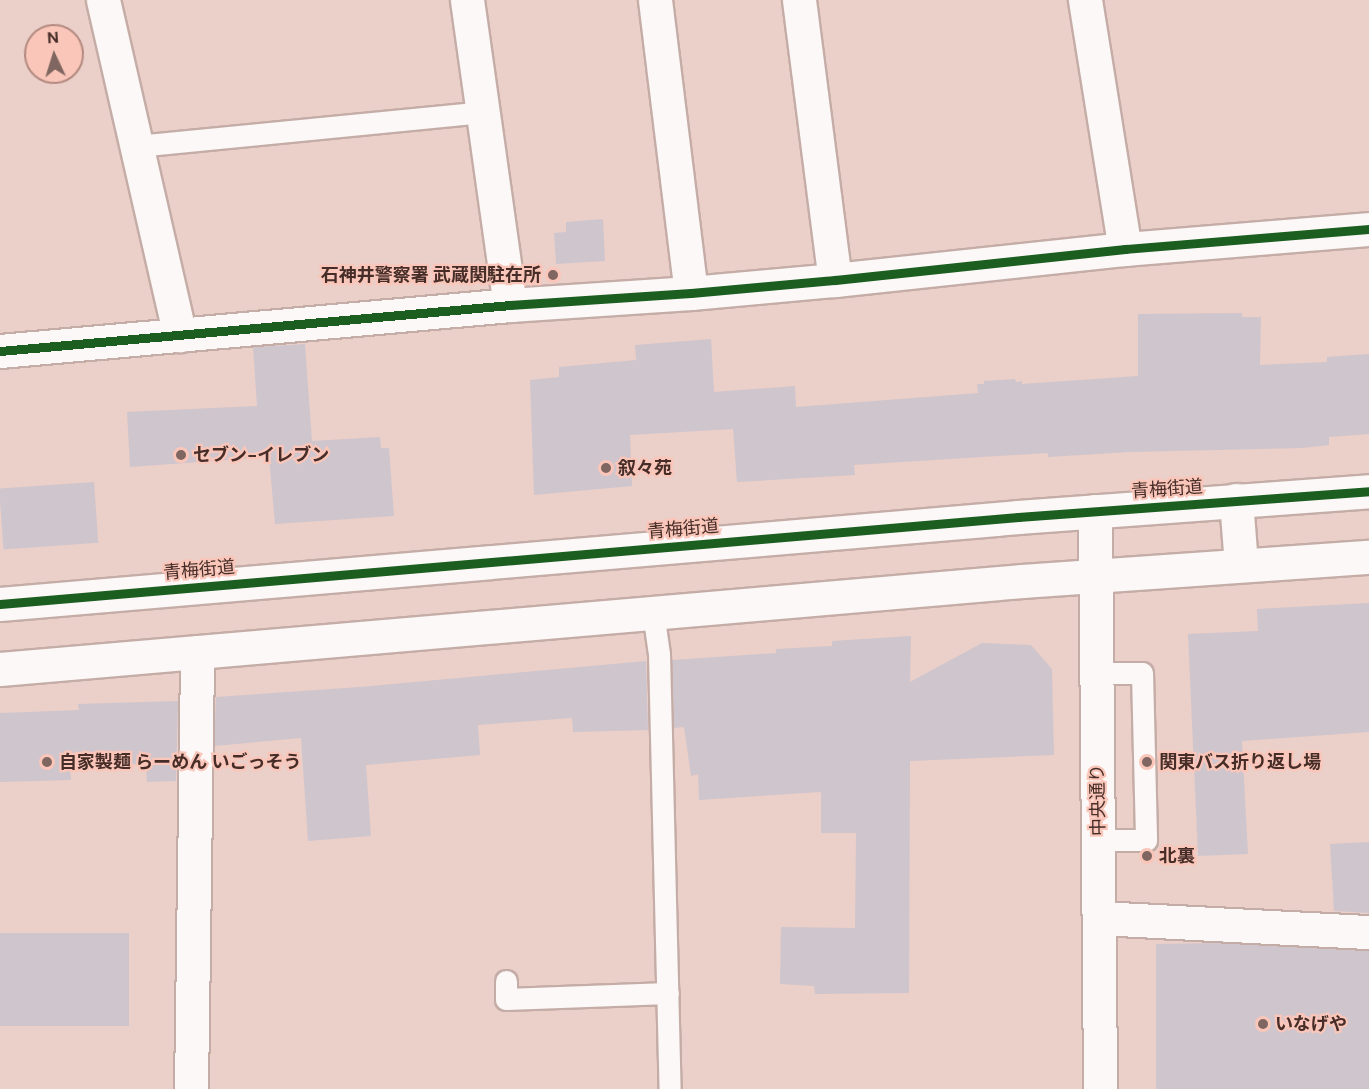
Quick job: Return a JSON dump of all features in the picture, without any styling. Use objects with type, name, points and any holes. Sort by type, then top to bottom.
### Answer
[{"type":"street","points":[[103,0],[180,334]]},
{"type":"street","points":[[467,0],[510,305]]},
{"type":"street","points":[[655,0],[691,293]]},
{"type":"street","points":[[799,0],[835,280]]},
{"type":"street","points":[[1085,0],[1125,249]]},
{"type":"street","points":[[0,351],[510,305],[691,293],[1125,249],[1369,229]]},
{"type":"street","name":"青梅街道","points":[[0,604],[1095,511],[1369,491]]},
{"type":"street","points":[[1236,501],[1241,565]]},
{"type":"street","name":"中央通り","points":[[1095,511],[1100,1089]]},
{"type":"street","points":[[0,669],[653,612],[1096,576],[1369,557]]},
{"type":"street","points":[[190,1089],[197,652]]},
{"type":"street","points":[[1099,918],[1369,932]]},
{"type":"lane","points":[[137,146],[482,112]]},
{"type":"lane","points":[[653,612],[659,654],[670,1089]]},
{"type":"lane","points":[[1097,673],[1142,673],[1146,840],[1099,840]]},
{"type":"lane","points":[[506,981],[506,999],[668,993]]},
{"type":"building","points":[[603,219],[605,261],[556,264],[554,233],[566,232],[566,222]]},
{"type":"building","points":[[1242,313],[1242,317],[1261,317],[1260,365],[1327,362],[1327,357],[1369,354],[1369,434],[1329,437],[1329,445],[1302,448],[1130,452],[1048,457],[1048,453],[854,465],[855,475],[737,482],[733,429],[630,435],[632,486],[534,495],[530,380],[559,377],[559,367],[636,360],[635,345],[711,339],[714,392],[795,386],[796,407],[978,393],[977,384],[984,384],[984,381],[1015,379],[1016,382],[1022,381],[1022,384],[1138,376],[1138,314]]},
{"type":"building","points":[[305,344],[312,441],[380,437],[381,448],[389,448],[394,516],[275,524],[269,457],[130,467],[127,412],[257,406],[253,347]]},
{"type":"building","points":[[94,482],[98,543],[3,549],[0,489]]},
{"type":"building","points":[[1369,603],[1369,732],[1242,741],[1248,854],[1198,856],[1188,634],[1258,631],[1257,609]]},
{"type":"building","points":[[911,636],[910,682],[982,643],[1031,645],[1052,669],[1054,755],[910,761],[909,993],[815,994],[814,986],[780,984],[781,927],[855,928],[856,833],[821,833],[821,792],[699,800],[698,774],[691,776],[684,727],[674,728],[672,660],[776,653],[776,649],[832,646],[832,641]]},
{"type":"building","points":[[646,661],[648,730],[573,732],[572,718],[478,725],[480,755],[366,765],[371,836],[308,841],[301,738],[214,746],[216,697],[360,687]]},
{"type":"building","points":[[178,701],[176,781],[147,782],[146,764],[70,766],[71,780],[0,782],[0,713],[79,710],[78,704]]},
{"type":"building","points":[[1369,842],[1369,913],[1334,911],[1330,844]]},
{"type":"building","points":[[0,933],[129,933],[129,1026],[0,1026]]},
{"type":"building","name":"いなげや","points":[[1219,943],[1369,951],[1369,1089],[1156,1089],[1156,944]]},
{"type":"cycle path","points":[[0,351],[510,305],[691,293],[1125,249],[1369,229]]},
{"type":"cycle path","points":[[0,604],[1018,517],[1369,491]]},
{"type":"place","name":"石神井警察署 武蔵関駐在所","points":[[553,275]]},
{"type":"place","name":"セブン-イレブン","points":[[181,455]]},
{"type":"place","name":"叙々苑","points":[[606,468]]},
{"type":"place","name":"自家製麺 らーめん いごっそう","points":[[47,762]]},
{"type":"place","name":"関東バス折り返し場","points":[[1147,762]]},
{"type":"place","name":"北裏","points":[[1147,856]]},
{"type":"place","name":"いなげや","points":[[1263,1024]]}]
